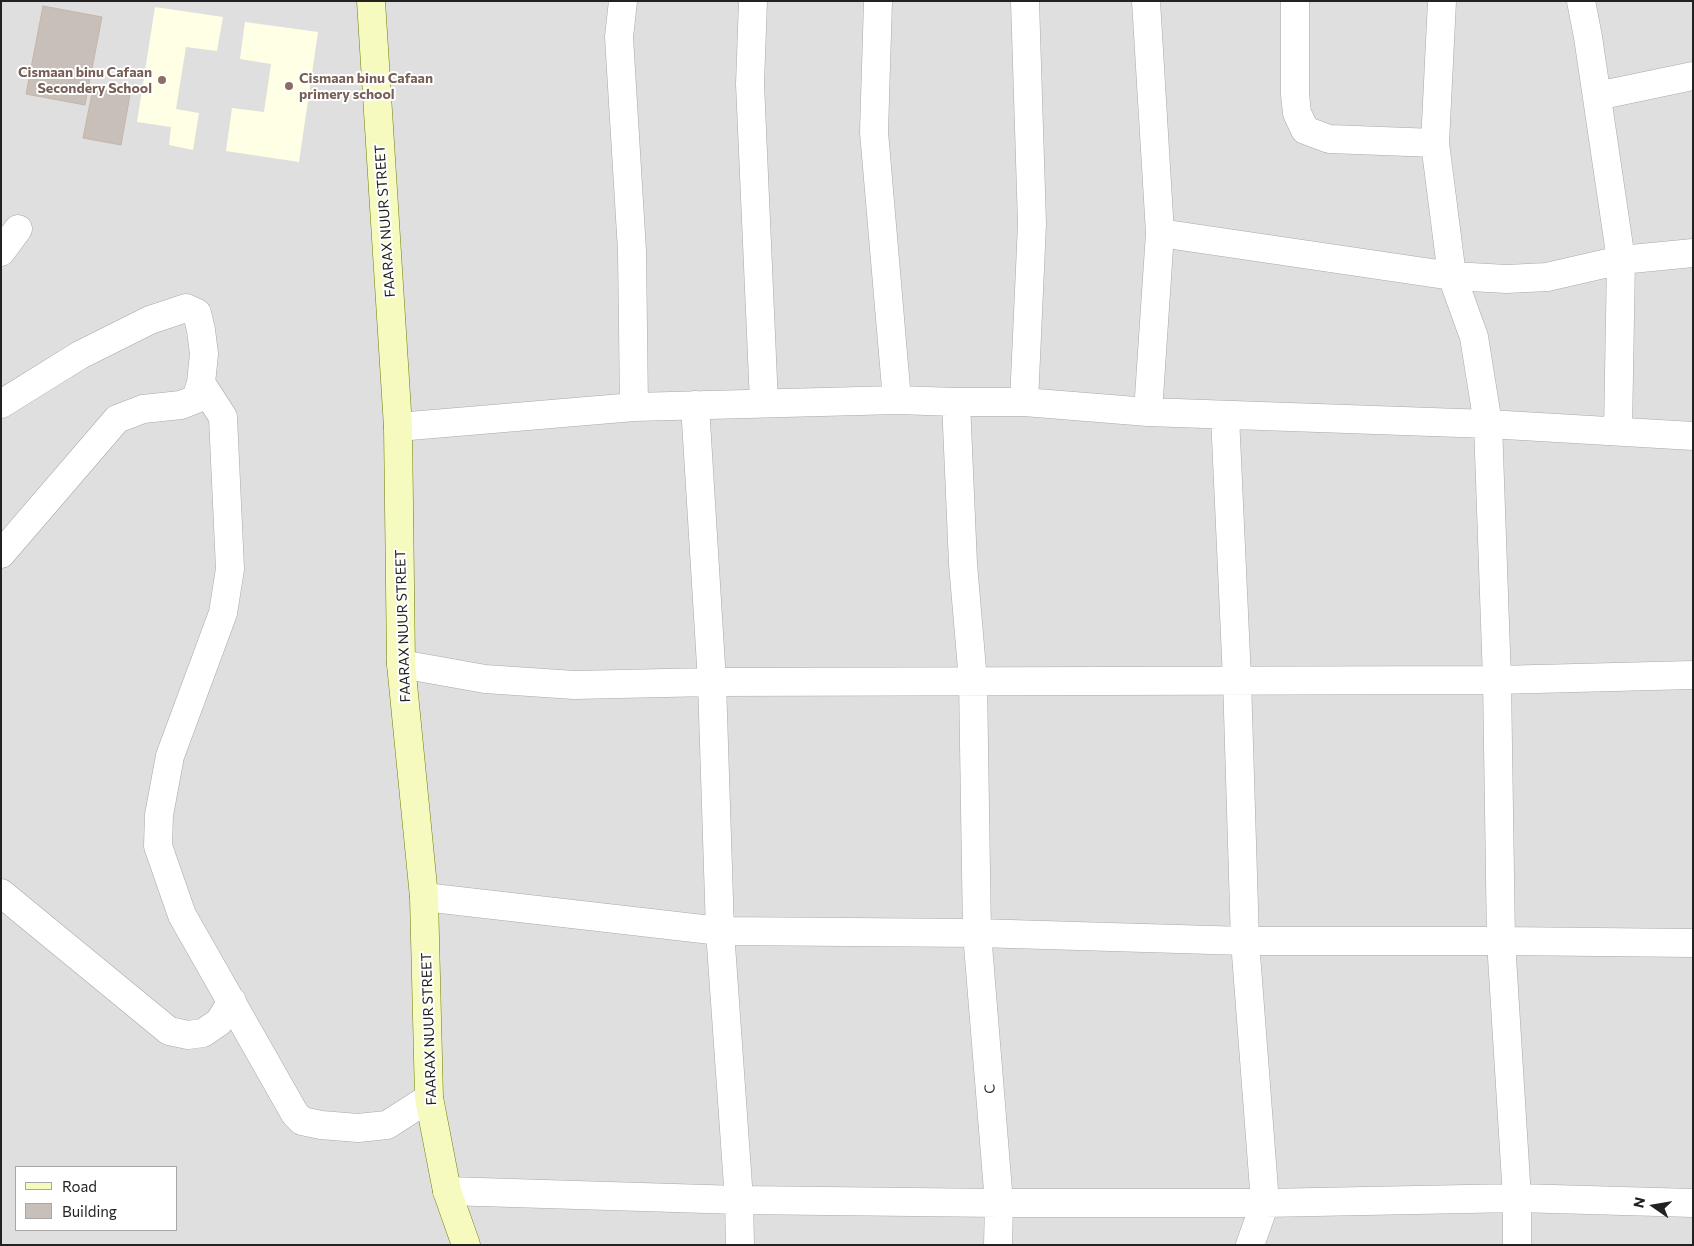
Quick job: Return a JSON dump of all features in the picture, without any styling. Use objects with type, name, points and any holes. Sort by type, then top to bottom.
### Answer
[{"type":"main road","name":"FAARAX NUUR STREET","points":[[371,1],[398,427],[401,664],[424,897],[429,1098],[447,1191],[466,1245]]},
{"type":"street","points":[[622,1],[619,37],[632,251],[634,407]]},
{"type":"street","points":[[753,1],[750,84],[764,403]]},
{"type":"street","points":[[878,1],[874,132],[897,400]]},
{"type":"street","points":[[1024,402],[1032,224],[1025,1]]},
{"type":"street","points":[[1146,1],[1160,233],[1148,412]]},
{"type":"street","points":[[1295,1],[1295,94],[1297,113],[1305,130],[1329,139],[1435,143]]},
{"type":"street","points":[[1442,1],[1435,143],[1452,276],[1474,337],[1488,424],[1498,680],[1501,941],[1517,1245]]},
{"type":"street","points":[[1581,1],[1621,260],[1618,431]]},
{"type":"street","points":[[1597,96],[1693,76]]},
{"type":"street","points":[[1,252],[18,229]]},
{"type":"street","points":[[1160,233],[1452,276],[1507,279],[1547,277],[1621,260],[1693,253]]},
{"type":"street","points":[[1,404],[80,355],[150,320],[186,308],[197,312],[204,354],[196,399],[181,405],[143,408],[117,419],[1,554]]},
{"type":"street","points":[[200,382],[223,417],[230,569],[223,613],[170,756],[159,815],[158,846],[182,914],[295,1114],[302,1121],[321,1126],[358,1128],[387,1125],[429,1098]]},
{"type":"street","points":[[398,427],[634,407],[897,400],[1024,402],[1225,416],[1488,424],[1693,436]]},
{"type":"street","name":"C","points":[[956,402],[963,564],[972,681],[977,933],[999,1203],[998,1245]]},
{"type":"street","points":[[695,405],[712,682],[720,932],[739,1200],[740,1245]]},
{"type":"street","points":[[1225,416],[1237,680],[1245,941],[1265,1203],[1250,1245]]},
{"type":"street","points":[[401,664],[485,679],[574,685],[712,682],[1498,680],[1693,675]]},
{"type":"street","points":[[1,892],[169,1032],[188,1035],[203,1033],[219,1022],[232,1001]]},
{"type":"street","points":[[424,897],[720,932],[977,933],[1245,941],[1693,943]]},
{"type":"street","points":[[447,1191],[739,1200],[999,1203],[1265,1203],[1516,1198],[1693,1203]]},
{"type":"shaded area","points":[[1,1],[1693,1],[1693,1245],[1,1245]]},
{"type":"shaded area","name":"Cismaan binu Cafaan Secondery School","points":[[155,7],[223,17],[217,51],[186,47],[176,109],[199,113],[193,150],[169,145],[171,127],[137,122]]},
{"type":"shaded area","name":"Cismaan binu Cafaan primery school","points":[[245,22],[318,32],[299,162],[226,151],[232,108],[264,112],[271,64],[240,59]]},
{"type":"building","points":[[43,6],[102,17],[85,105],[26,94]]},
{"type":"building","points":[[93,88],[130,95],[121,145],[83,138]]},
{"type":"place","name":"Cismaan binu Cafaan Secondery School","points":[[162,80]]},
{"type":"place","name":"Cismaan binu Cafaan primery school","points":[[289,86]]}]
